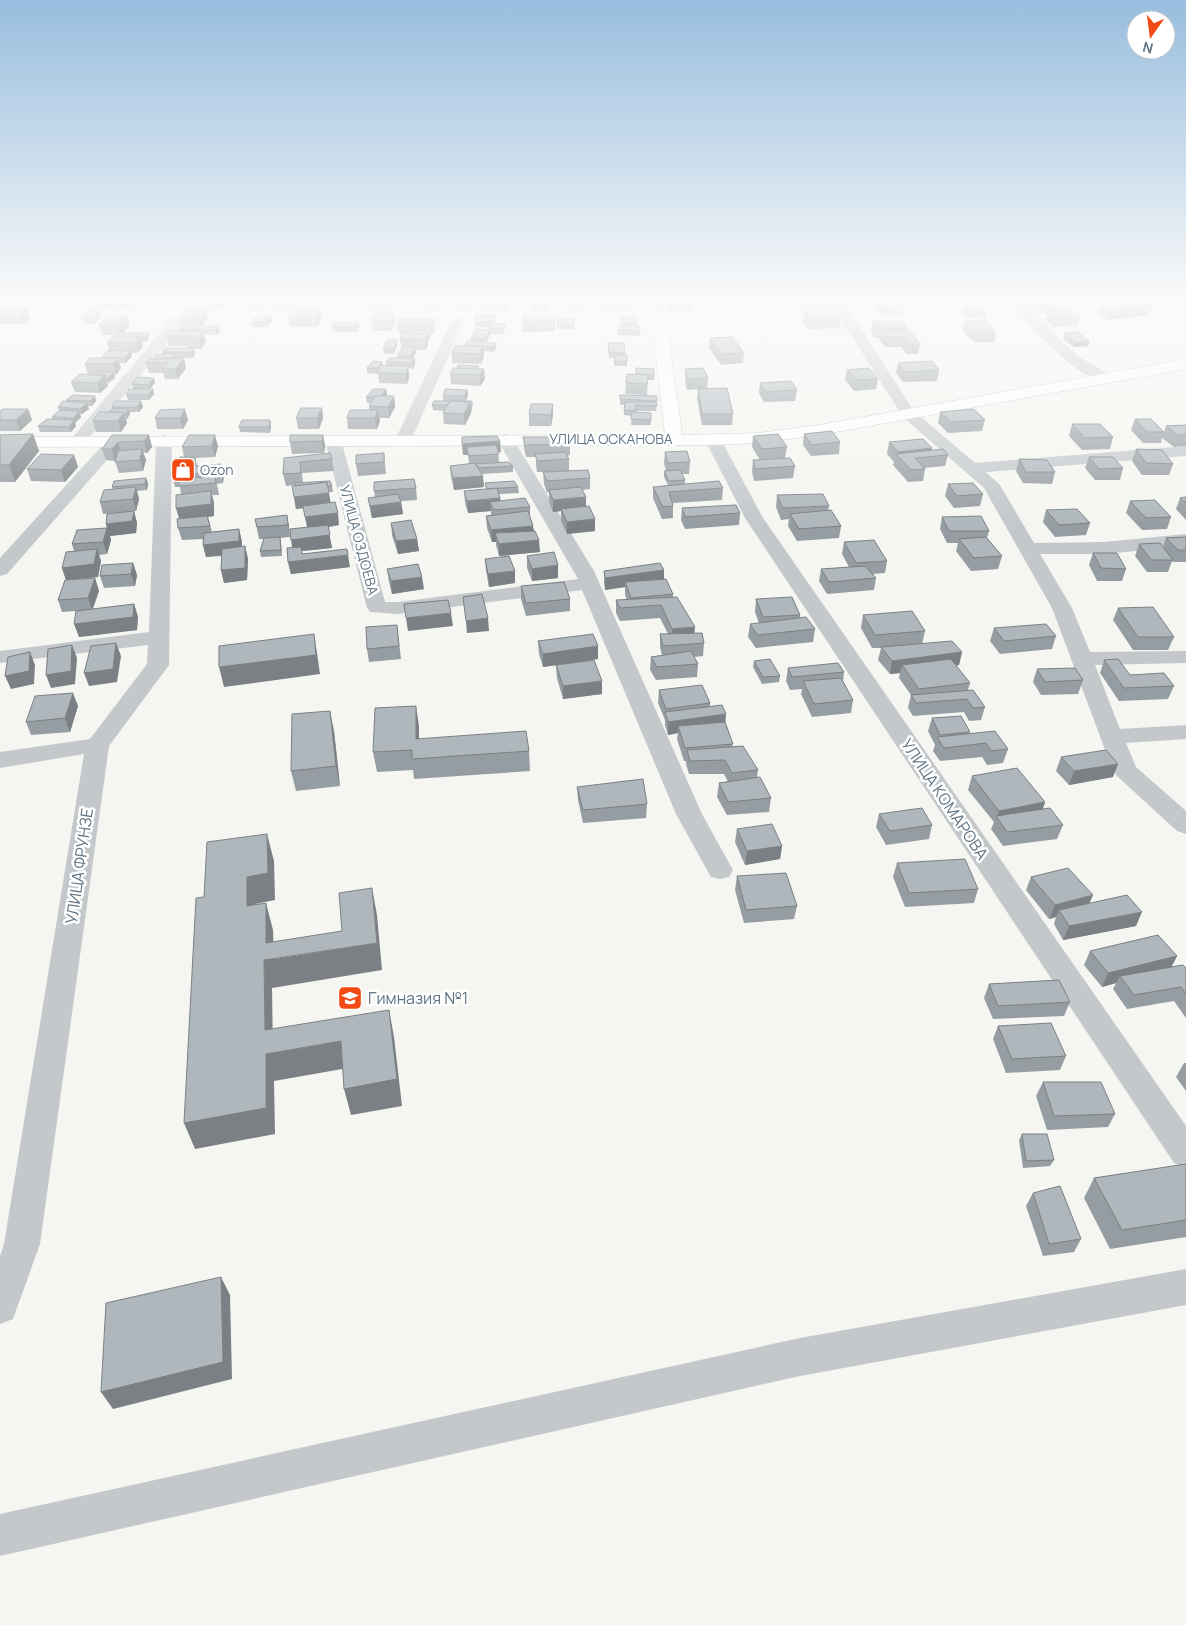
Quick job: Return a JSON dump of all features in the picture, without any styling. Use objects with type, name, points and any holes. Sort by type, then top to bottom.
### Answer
[{"type":"main road","points":[[666,375],[674,439]]},
{"type":"main road","name":"УЛИЦА ОСКАНОВА","points":[[0,442],[505,439],[713,440],[759,438],[819,430],[1123,375]]},
{"type":"street","points":[[78,441],[133,375]]},
{"type":"street","points":[[403,440],[432,375]]},
{"type":"street","points":[[883,375],[908,414],[991,485],[1062,608],[1125,771],[1186,825]]},
{"type":"street","points":[[1100,375],[1105,378]]},
{"type":"street","points":[[505,439],[584,571],[689,814],[720,870]]},
{"type":"street","name":"УЛИЦА ФРУНЗЕ","points":[[0,1306],[22,1244],[97,745],[158,665],[164,440]]},
{"type":"street","name":"УЛИЦА ОЗДОЕВА","points":[[333,440],[377,608],[398,608],[589,583]]},
{"type":"street","name":"УЛИЦА КОМАРОВА","points":[[713,440],[754,518],[1186,1153]]},
{"type":"street","points":[[0,570],[115,441]]},
{"type":"street","points":[[971,468],[1186,451]]},
{"type":"street","points":[[1028,549],[1104,548],[1186,540]]},
{"type":"street","points":[[0,657],[159,637]]},
{"type":"street","points":[[1081,658],[1186,657]]},
{"type":"street","points":[[1112,737],[1186,732]]},
{"type":"street","points":[[0,760],[97,745]]},
{"type":"street","points":[[0,1535],[800,1357],[1186,1287]]},
{"type":"building","points":[[79,375],[105,375],[97,383],[71,382]]},
{"type":"building","points":[[627,375],[648,375],[647,384],[626,383]]},
{"type":"building","points":[[687,375],[706,375],[708,378],[688,379]]},
{"type":"building","points":[[851,375],[875,375],[878,379],[856,380]]},
{"type":"building","points":[[137,377],[154,378],[148,385],[132,384]]},
{"type":"building","points":[[791,381],[797,390],[765,392],[760,383]]},
{"type":"building","points":[[727,388],[733,414],[702,414],[698,389]]},
{"type":"building","points":[[129,389],[153,389],[148,395],[126,395]]},
{"type":"building","points":[[373,389],[386,389],[381,396],[366,397]]},
{"type":"building","points":[[445,389],[467,390],[465,396],[443,396]]},
{"type":"building","points":[[73,395],[95,396],[90,401],[66,400]]},
{"type":"building","points":[[620,395],[657,396],[657,401],[620,399]]},
{"type":"building","points":[[375,396],[394,396],[388,407],[369,406]]},
{"type":"building","points":[[63,401],[87,403],[80,409],[58,407]]},
{"type":"building","points":[[115,401],[141,401],[137,407],[112,407]]},
{"type":"building","points":[[434,401],[450,401],[447,405],[432,405]]},
{"type":"building","points":[[450,401],[470,402],[464,414],[443,413]]},
{"type":"building","points":[[452,401],[472,401],[472,406],[470,406],[470,402]]},
{"type":"building","points":[[625,402],[656,402],[657,406],[635,405],[636,411],[624,410]]},
{"type":"building","points":[[531,404],[553,404],[551,415],[529,414]]},
{"type":"building","points":[[301,408],[322,408],[317,418],[296,418]]},
{"type":"building","points":[[3,409],[28,409],[16,420],[0,420],[0,411]]},
{"type":"building","points":[[112,409],[128,409],[125,414],[124,412],[109,412]]},
{"type":"building","points":[[185,409],[180,418],[155,418],[160,410]]},
{"type":"building","points":[[974,409],[985,420],[951,422],[940,412]]},
{"type":"building","points":[[60,410],[79,411],[74,418],[52,417]]},
{"type":"building","points":[[350,410],[378,410],[375,418],[347,418]]},
{"type":"building","points":[[99,412],[124,412],[118,421],[93,421]]},
{"type":"building","points":[[632,412],[651,413],[651,420],[631,419]]},
{"type":"building","points":[[47,419],[74,420],[69,427],[38,426]]},
{"type":"building","points":[[1135,419],[1151,419],[1164,432],[1147,432]]},
{"type":"building","points":[[242,420],[270,420],[269,427],[239,427]]},
{"type":"building","points":[[1072,424],[1100,424],[1113,437],[1085,438]]},
{"type":"building","points":[[1186,425],[1186,435],[1178,435],[1166,426]]},
{"type":"building","points":[[832,431],[840,442],[812,445],[804,434]]},
{"type":"building","points":[[33,434],[9,465],[0,465],[0,435]]},
{"type":"building","points":[[778,434],[787,447],[762,449],[753,436]]},
{"type":"building","points":[[112,435],[149,435],[144,441],[118,442],[112,449],[102,449]]},
{"type":"building","points":[[189,435],[215,435],[212,446],[182,447]]},
{"type":"building","points":[[290,435],[323,435],[322,441],[290,442]]},
{"type":"building","points":[[497,436],[500,441],[462,444],[462,437]]},
{"type":"building","points":[[523,437],[565,437],[570,444],[525,445]]},
{"type":"building","points":[[923,439],[932,448],[898,452],[889,442]]},
{"type":"building","points":[[496,445],[499,454],[469,456],[467,447]]},
{"type":"building","points":[[142,449],[140,460],[115,462],[118,451]]},
{"type":"building","points":[[943,449],[948,455],[915,458],[925,469],[911,470],[896,454]]},
{"type":"building","points":[[1136,449],[1162,450],[1173,464],[1146,463]]},
{"type":"building","points":[[687,451],[690,462],[668,463],[665,452]]},
{"type":"building","points":[[565,452],[569,459],[537,461],[535,454]]},
{"type":"building","points":[[330,453],[332,459],[300,462],[301,473],[283,474],[284,458]]},
{"type":"building","points":[[384,453],[384,462],[356,464],[356,455]]},
{"type":"building","points":[[41,454],[74,455],[61,470],[27,469]]},
{"type":"building","points":[[180,457],[195,457],[196,466],[177,467]]},
{"type":"building","points":[[1089,457],[1113,457],[1123,468],[1099,469]]},
{"type":"building","points":[[790,458],[795,466],[755,469],[753,460]]},
{"type":"building","points":[[1019,459],[1047,460],[1055,472],[1026,472]]},
{"type":"building","points":[[509,462],[513,466],[478,468],[475,464]]},
{"type":"building","points":[[475,463],[483,476],[453,478],[450,466]]},
{"type":"building","points":[[221,464],[221,471],[172,476],[173,468]]},
{"type":"building","points":[[588,470],[590,478],[547,481],[543,472]]},
{"type":"building","points":[[680,470],[685,480],[669,481],[664,471]]},
{"type":"building","points":[[215,476],[216,483],[179,486],[178,479]]},
{"type":"building","points":[[146,478],[145,484],[112,487],[114,481]]},
{"type":"building","points":[[414,479],[416,488],[374,491],[374,482]]},
{"type":"building","points":[[330,481],[332,486],[327,486],[327,482],[295,486],[295,483]]},
{"type":"building","points":[[514,481],[518,487],[487,489],[485,483]]},
{"type":"building","points":[[719,481],[723,488],[669,492],[673,506],[663,507],[653,487]]},
{"type":"building","points":[[327,482],[329,493],[294,497],[292,486]]},
{"type":"building","points":[[973,483],[983,494],[957,496],[948,484]]},
{"type":"building","points":[[136,487],[133,499],[100,502],[104,490]]},
{"type":"building","points":[[581,487],[586,497],[553,500],[549,490]]},
{"type":"building","points":[[497,488],[500,498],[467,501],[464,491]]},
{"type":"building","points":[[211,491],[211,504],[176,508],[176,495]]},
{"type":"building","points":[[398,494],[401,502],[370,506],[368,498]]},
{"type":"building","points":[[823,494],[829,506],[783,508],[777,495]]},
{"type":"building","points":[[1186,497],[1186,503],[1180,498]]},
{"type":"building","points":[[525,498],[530,507],[494,510],[490,502]]},
{"type":"building","points":[[1155,500],[1171,517],[1146,518],[1130,501]]},
{"type":"building","points":[[335,502],[338,513],[305,517],[303,506]]},
{"type":"building","points":[[736,505],[740,513],[685,517],[682,508]]},
{"type":"building","points":[[589,506],[595,519],[567,522],[561,509]]},
{"type":"building","points":[[1077,509],[1090,523],[1059,525],[1046,510]]},
{"type":"building","points":[[831,510],[841,526],[799,529],[790,514]]},
{"type":"building","points":[[134,511],[132,521],[106,524],[107,514]]},
{"type":"building","points":[[528,511],[533,526],[491,530],[486,516]]},
{"type":"building","points":[[287,515],[288,525],[257,527],[255,519]]},
{"type":"building","points":[[207,516],[210,526],[178,528],[177,519]]},
{"type":"building","points":[[981,516],[989,531],[949,531],[942,517]]},
{"type":"building","points":[[411,520],[417,539],[396,541],[391,523]]},
{"type":"building","points":[[328,525],[330,535],[291,540],[290,529]]},
{"type":"building","points":[[107,528],[103,542],[72,544],[77,530]]},
{"type":"building","points":[[239,529],[239,541],[203,545],[204,533]]},
{"type":"building","points":[[535,531],[539,540],[499,544],[495,533]]},
{"type":"building","points":[[280,537],[281,550],[260,551],[264,538]]},
{"type":"building","points":[[986,537],[1002,556],[974,558],[959,539]]},
{"type":"building","points":[[1186,537],[1186,550],[1178,550],[1166,538]]},
{"type":"building","points":[[874,540],[887,561],[856,563],[844,542]]},
{"type":"building","points":[[1160,543],[1173,560],[1151,560],[1139,544]]},
{"type":"building","points":[[245,546],[245,568],[221,570],[222,549]]},
{"type":"building","points":[[301,547],[302,554],[347,549],[348,555],[288,562],[287,548]]},
{"type":"building","points":[[97,549],[94,564],[62,568],[66,552]]},
{"type":"building","points":[[554,552],[558,565],[532,569],[527,556]]},
{"type":"building","points":[[1093,553],[1117,553],[1126,569],[1101,568]]},
{"type":"building","points":[[509,556],[515,571],[488,574],[485,559]]},
{"type":"building","points":[[133,563],[131,574],[100,576],[102,565]]},
{"type":"building","points":[[660,563],[664,570],[605,578],[604,571]]},
{"type":"building","points":[[418,564],[422,577],[391,581],[387,569]]},
{"type":"building","points":[[865,566],[876,578],[829,582],[821,569]]},
{"type":"building","points":[[95,578],[88,598],[58,600],[65,580]]},
{"type":"building","points":[[666,579],[673,594],[631,598],[625,582]]},
{"type":"building","points":[[564,582],[570,599],[526,603],[521,586]]},
{"type":"building","points":[[482,594],[488,618],[466,621],[463,597]]},
{"type":"building","points":[[677,597],[695,627],[672,629],[661,605],[620,608],[616,600]]},
{"type":"building","points":[[792,597],[800,615],[763,617],[756,599]]},
{"type":"building","points":[[448,600],[451,613],[406,618],[404,604]]},
{"type":"building","points":[[134,604],[133,617],[74,624],[76,611]]},
{"type":"building","points":[[1153,607],[1174,637],[1138,637],[1118,608]]},
{"type":"building","points":[[912,611],[925,631],[875,635],[863,615]]},
{"type":"building","points":[[806,617],[815,629],[757,635],[750,624]]},
{"type":"building","points":[[1046,624],[1056,636],[1004,641],[994,628]]},
{"type":"building","points":[[397,625],[399,646],[367,649],[366,627]]},
{"type":"building","points":[[702,633],[704,643],[663,646],[660,634]]},
{"type":"building","points":[[314,634],[316,655],[219,667],[219,646]]},
{"type":"building","points":[[593,634],[598,646],[543,654],[538,641]]},
{"type":"building","points":[[952,641],[962,652],[892,661],[881,647]]},
{"type":"building","points":[[116,643],[113,669],[84,673],[91,646]]},
{"type":"building","points":[[72,645],[71,671],[46,675],[48,649]]},
{"type":"building","points":[[691,651],[698,664],[657,667],[651,657]]},
{"type":"building","points":[[30,652],[29,671],[5,676],[8,657]]},
{"type":"building","points":[[770,659],[780,676],[763,677],[754,661]]},
{"type":"building","points":[[951,659],[970,683],[919,689],[902,665]]},
{"type":"building","points":[[1118,659],[1130,675],[1164,673],[1174,686],[1124,688],[1104,660]]},
{"type":"building","points":[[594,660],[602,681],[563,686],[556,665]]},
{"type":"building","points":[[838,663],[844,672],[792,677],[788,668]]},
{"type":"building","points":[[1075,668],[1083,680],[1045,682],[1037,669]]},
{"type":"building","points":[[841,678],[853,700],[814,704],[803,681]]},
{"type":"building","points":[[702,685],[710,703],[666,709],[659,690]]},
{"type":"building","points":[[973,690],[985,707],[973,708],[967,699],[916,703],[911,695]]},
{"type":"building","points":[[73,693],[65,718],[26,722],[35,696]]},
{"type":"building","points":[[722,705],[726,714],[668,722],[665,712]]},
{"type":"building","points":[[416,706],[416,739],[526,731],[529,751],[412,759],[412,750],[373,752],[375,708]]},
{"type":"building","points":[[330,711],[336,766],[291,771],[292,714]]},
{"type":"building","points":[[961,716],[970,732],[940,735],[932,718]]},
{"type":"building","points":[[725,722],[733,744],[685,748],[678,726]]},
{"type":"building","points":[[995,731],[1008,749],[991,751],[986,743],[944,748],[937,737]]},
{"type":"building","points":[[743,746],[758,770],[732,773],[725,760],[690,761],[687,750]]},
{"type":"building","points":[[1106,750],[1118,764],[1074,771],[1061,757]]},
{"type":"building","points":[[1017,768],[1045,802],[999,811],[972,776]]},
{"type":"building","points":[[760,777],[771,798],[728,802],[719,783]]},
{"type":"building","points":[[643,779],[647,804],[583,810],[577,787]]},
{"type":"building","points":[[922,808],[932,825],[890,831],[879,814]]},
{"type":"building","points":[[1050,808],[1063,825],[1007,832],[996,816]]},
{"type":"building","points":[[772,824],[782,846],[747,851],[737,829]]},
{"type":"building","points":[[267,834],[268,873],[247,877],[247,906],[266,903],[266,943],[342,931],[339,893],[372,888],[377,943],[264,960],[265,1030],[389,1010],[397,1079],[344,1089],[341,1041],[266,1054],[266,1108],[184,1123],[196,898],[204,897],[207,842]]},
{"type":"building","points":[[965,859],[978,889],[909,893],[897,863]]},
{"type":"building","points":[[1068,868],[1093,895],[1055,905],[1031,877]]},
{"type":"building","points":[[786,873],[797,906],[746,910],[737,876]]},
{"type":"building","points":[[1127,895],[1142,912],[1069,926],[1059,910]]},
{"type":"building","points":[[1158,935],[1177,956],[1108,973],[1090,951]]},
{"type":"building","points":[[1183,965],[1186,968],[1186,994],[1181,987],[1134,995],[1120,976]]},
{"type":"building","points":[[1059,980],[1070,1002],[998,1006],[989,984]]},
{"type":"building","points":[[1051,1023],[1066,1056],[1012,1059],[998,1026]]},
{"type":"building","points":[[1043,1082],[1101,1082],[1115,1114],[1054,1116]]},
{"type":"building","points":[[1022,1134],[1047,1134],[1054,1160],[1026,1161]]},
{"type":"building","points":[[1186,1164],[1186,1220],[1122,1230],[1094,1178]]},
{"type":"building","points":[[1060,1186],[1081,1239],[1049,1244],[1033,1193]]},
{"type":"building","points":[[221,1277],[223,1362],[101,1392],[106,1303]]},
{"type":"place","name":"Ozon","points":[[183,470]]},
{"type":"place","name":"Гимназия №1","points":[[350,998]]}]
